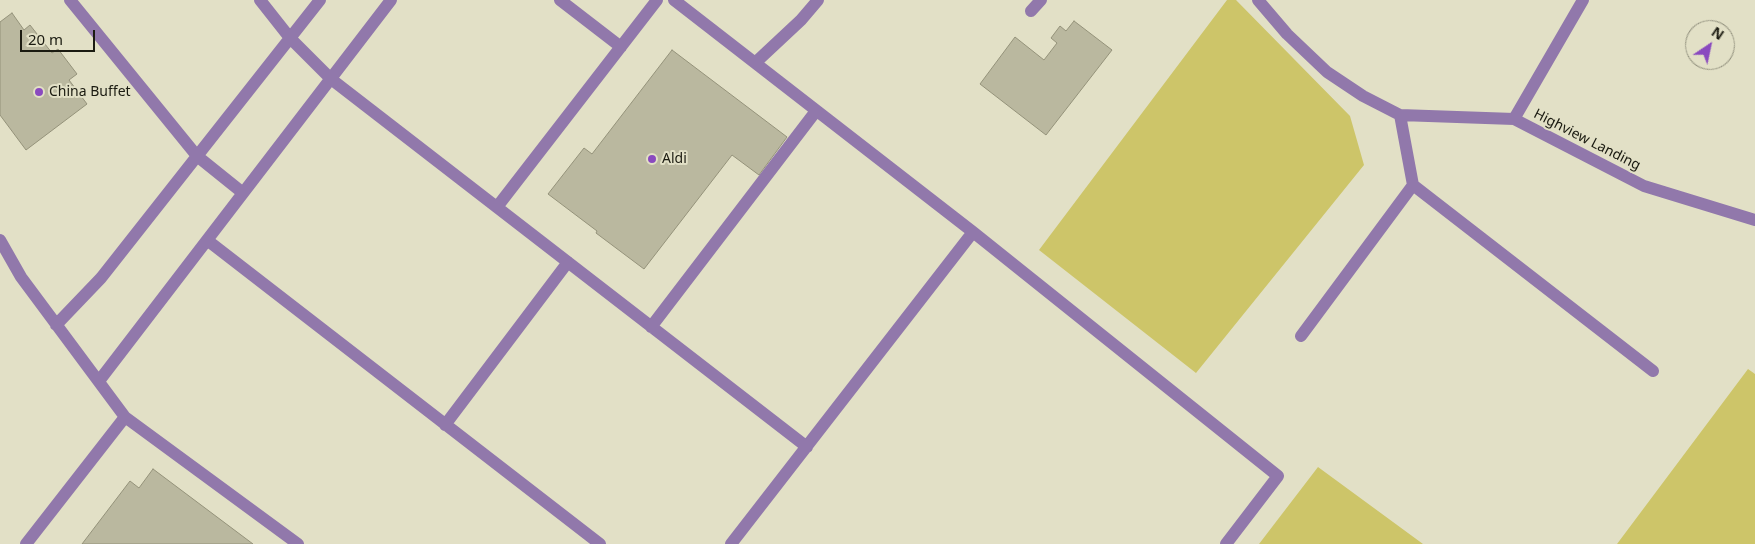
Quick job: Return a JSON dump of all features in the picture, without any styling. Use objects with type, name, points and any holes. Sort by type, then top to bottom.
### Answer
[{"type":"street","points":[[70,0],[197,156],[243,193]]},
{"type":"street","points":[[260,0],[290,38],[331,79],[807,447]]},
{"type":"street","points":[[56,324],[101,278],[320,0]]},
{"type":"street","points":[[99,381],[391,0]]},
{"type":"street","points":[[560,0],[621,46]]},
{"type":"street","points":[[497,207],[657,0]]},
{"type":"street","points":[[674,0],[973,232],[1278,476],[1226,544]]},
{"type":"street","points":[[755,63],[801,20],[818,0]]},
{"type":"street","points":[[1031,11],[1041,0]]},
{"type":"street","points":[[1258,0],[1287,34],[1326,72],[1363,96],[1400,115],[1413,185],[1654,371]]},
{"type":"street","points":[[1514,119],[1583,0]]},
{"type":"street","points":[[651,326],[816,111]]},
{"type":"street","name":"Highview Landing","points":[[1400,115],[1514,119],[1644,186],[1755,220]]},
{"type":"street","points":[[1301,336],[1413,185]]},
{"type":"street","points":[[731,544],[973,232]]},
{"type":"street","points":[[0,240],[21,277],[125,417],[298,544]]},
{"type":"street","points":[[207,240],[600,544]]},
{"type":"street","points":[[445,425],[568,262]]},
{"type":"street","points":[[26,544],[125,417]]},
{"type":"shaded area","points":[[1227,0],[1236,0],[1350,116],[1364,165],[1196,373],[1039,250]]},
{"type":"shaded area","points":[[1748,369],[1755,374],[1755,544],[1617,544]]},
{"type":"shaded area","points":[[1318,467],[1423,544],[1259,544]]},
{"type":"building","name":"China Buffet","points":[[12,13],[24,30],[30,25],[52,53],[58,49],[77,74],[69,80],[87,104],[26,150],[0,115],[0,22]]},
{"type":"building","points":[[1074,21],[1112,50],[1046,135],[980,84],[1015,37],[1044,60],[1057,43],[1051,38],[1060,26],[1066,31]]},
{"type":"building","name":"Aldi","points":[[672,50],[787,137],[759,175],[732,155],[644,269],[548,194],[584,148],[592,154]]},
{"type":"building","points":[[153,469],[253,544],[82,544],[130,481],[139,488]]},
{"type":"place","name":"China Buffet","points":[[39,92]]},
{"type":"place","name":"Aldi","points":[[652,159]]}]
